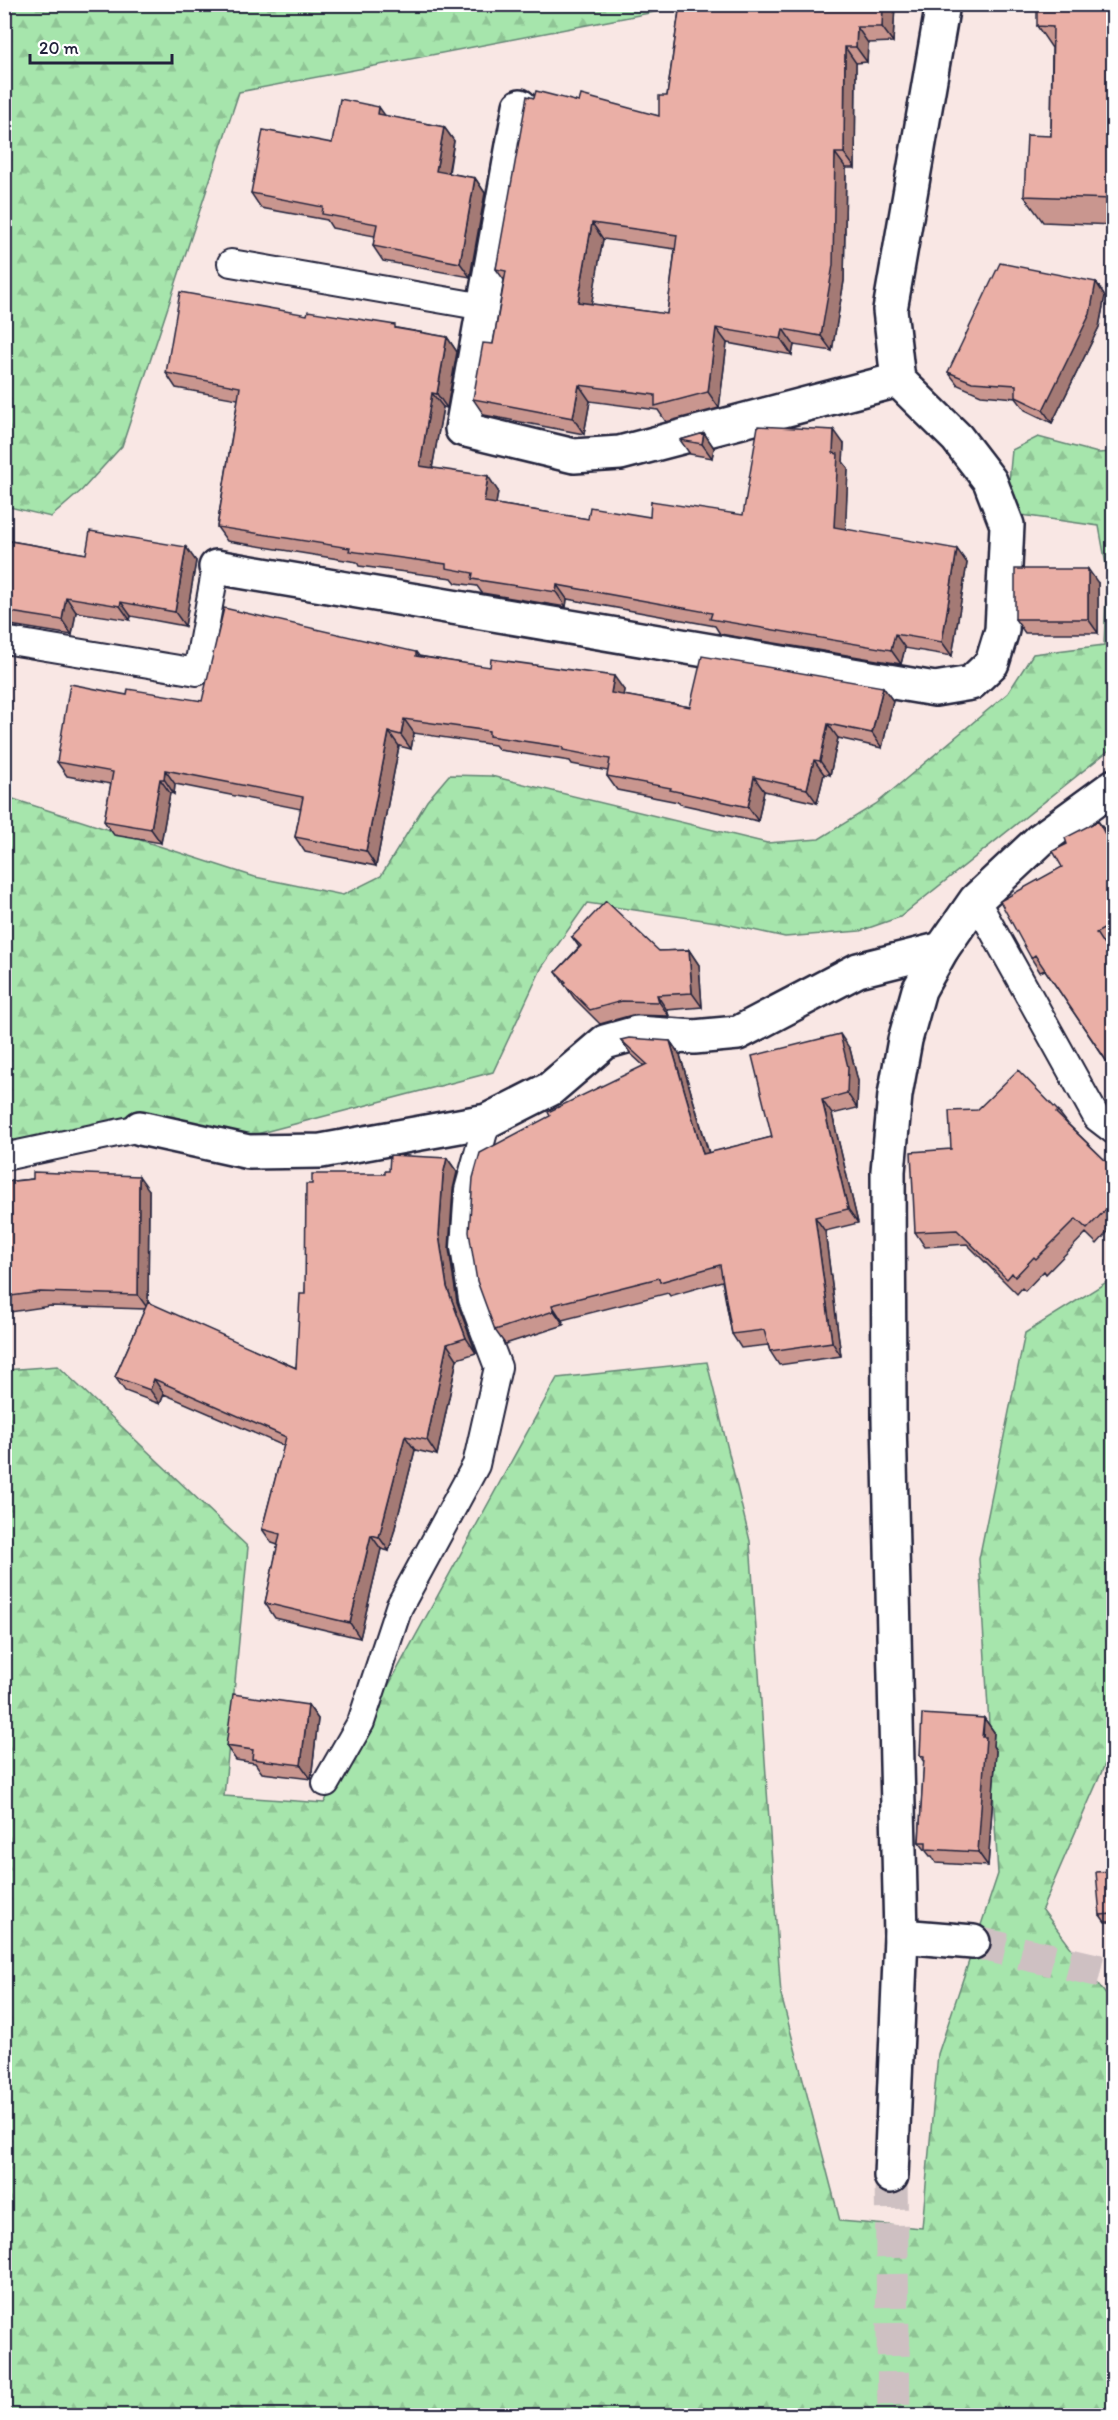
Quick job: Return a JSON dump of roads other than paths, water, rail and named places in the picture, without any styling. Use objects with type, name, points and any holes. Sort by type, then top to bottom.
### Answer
[{"type":"street","points":[[216,567],[935,689],[971,683],[992,663],[1002,630],[1007,525],[990,481],[957,438],[898,380],[890,310],[943,4]]},
{"type":"street","points":[[520,106],[462,429],[574,456],[620,453],[898,380]]},
{"type":"street","points":[[891,2176],[901,1936],[889,1419],[888,1171],[895,1095],[905,1040],[919,990],[942,949],[976,900],[1040,840],[1113,786]]},
{"type":"street","points":[[140,1128],[249,1152],[321,1151],[487,1121],[550,1089],[605,1042],[637,1033],[694,1037],[738,1033],[858,970],[942,949]]},
{"type":"street","points":[[901,1936],[973,1942]]},
{"type":"lane","points":[[231,263],[484,307]]},
{"type":"lane","points":[[4,640],[197,672],[216,567]]},
{"type":"lane","points":[[976,900],[1097,1118],[1113,1131]]},
{"type":"lane","points":[[326,1783],[361,1722],[399,1607],[476,1465],[498,1367],[472,1299],[464,1247],[468,1190],[487,1121]]},
{"type":"lane","points":[[4,1157],[140,1128]]},
{"type":"tunnel","points":[[973,1942],[1114,1974]]},
{"type":"tunnel","points":[[891,2176],[894,2416]]}]
